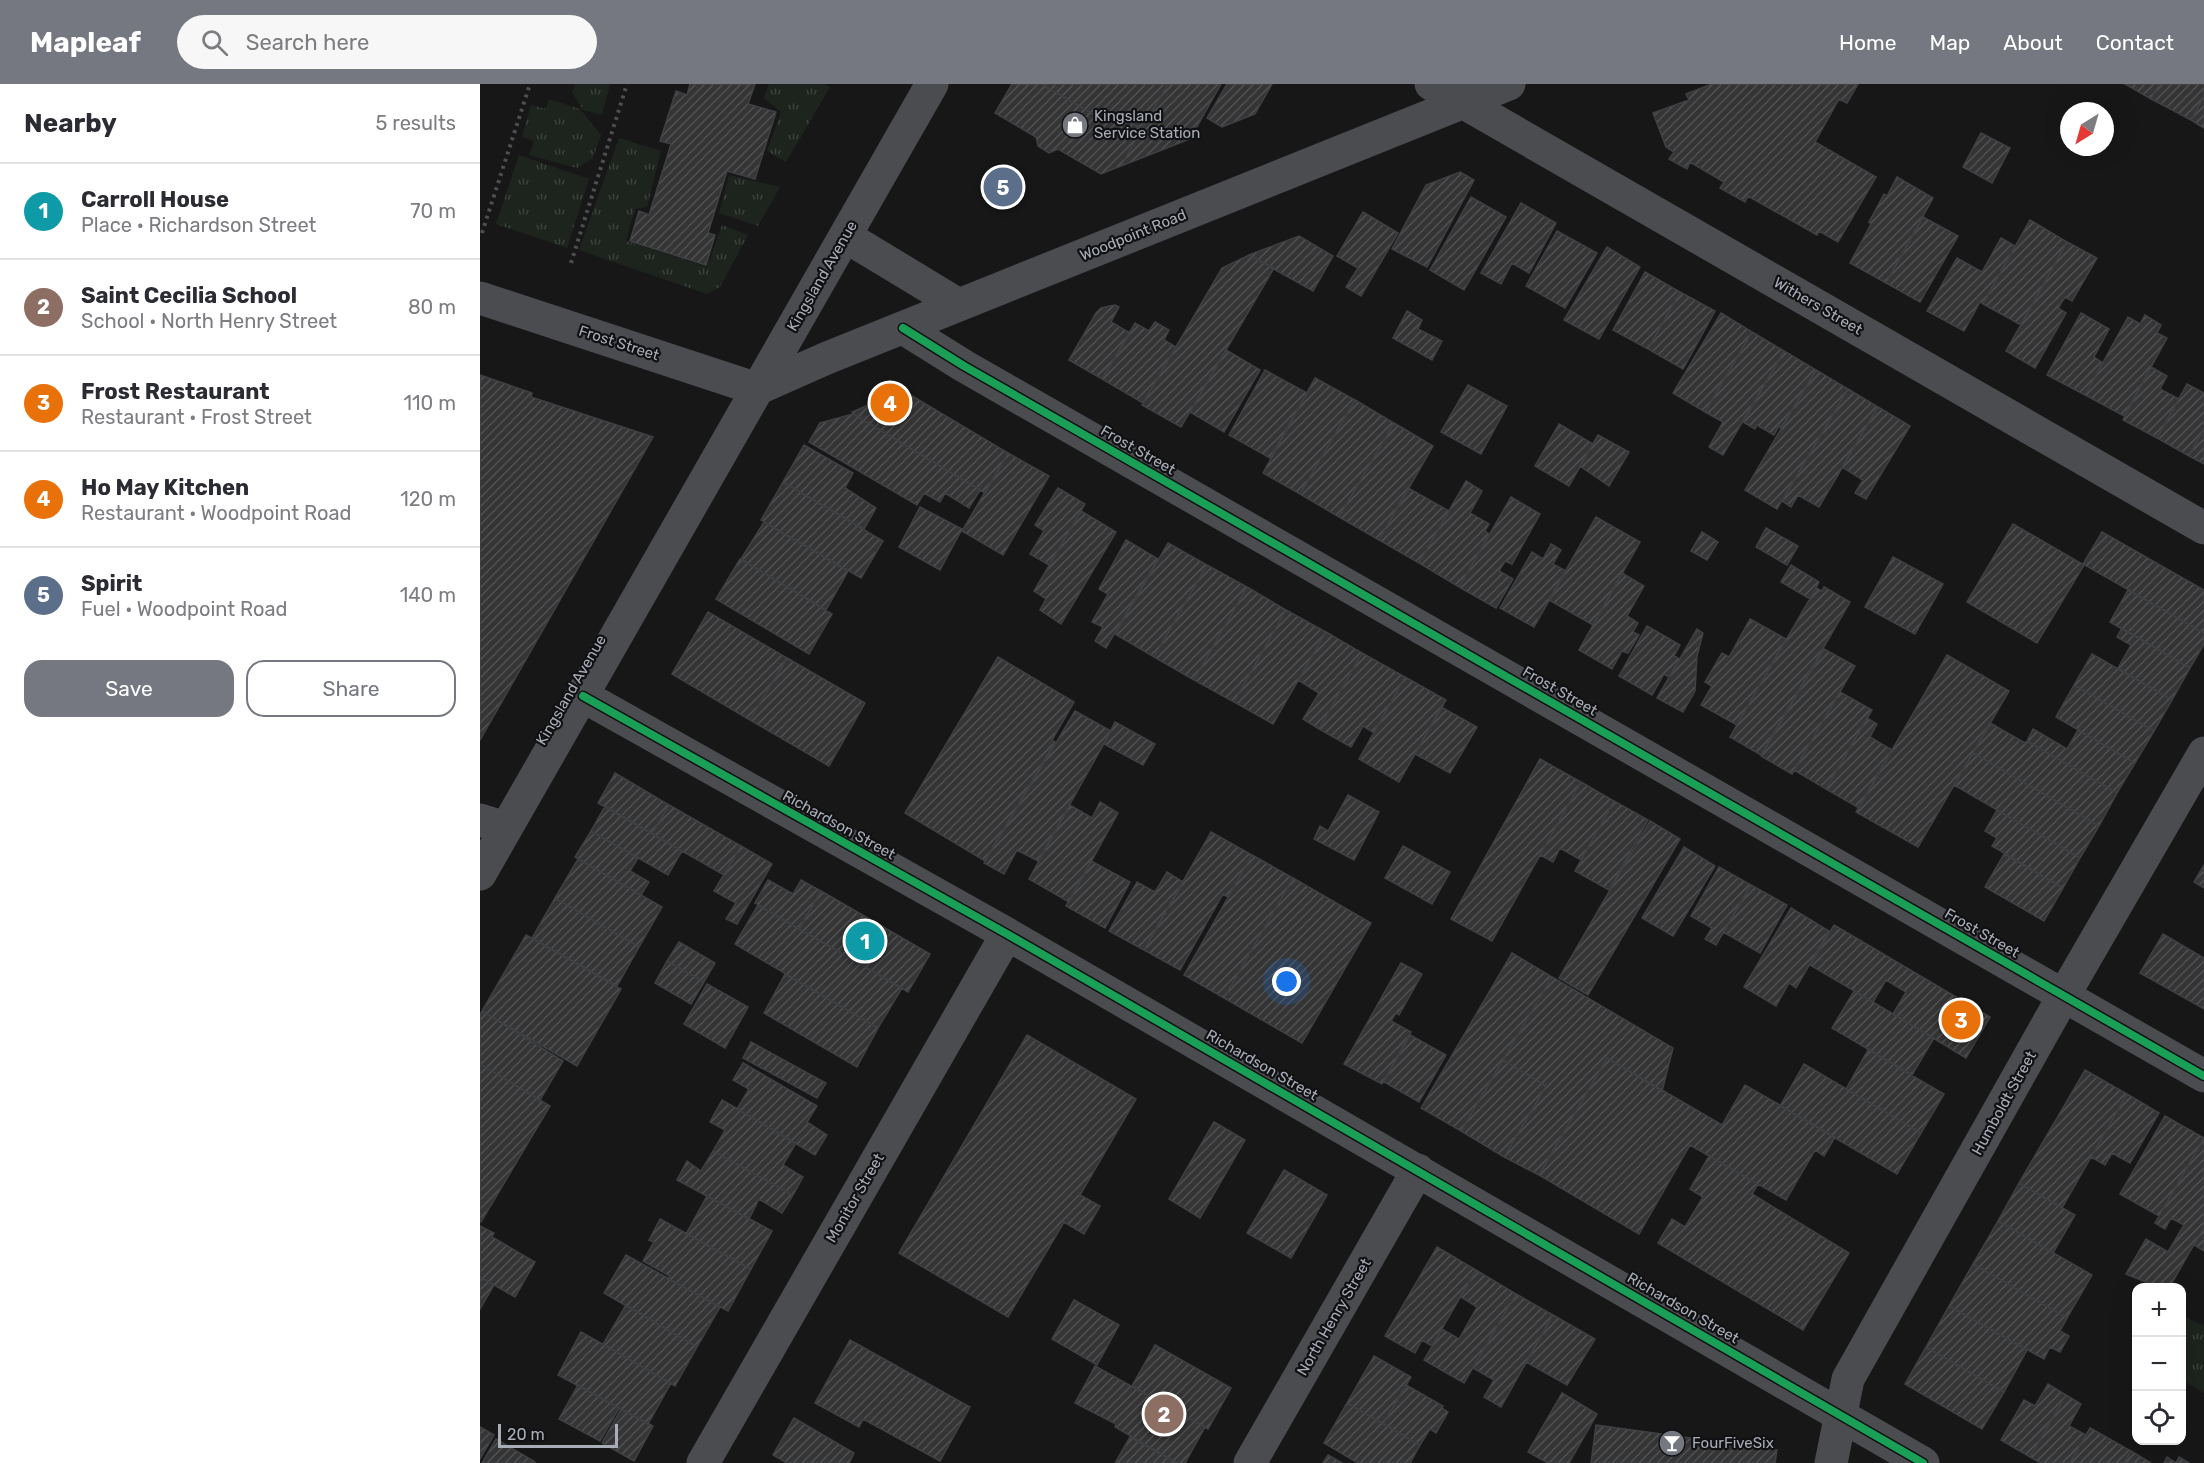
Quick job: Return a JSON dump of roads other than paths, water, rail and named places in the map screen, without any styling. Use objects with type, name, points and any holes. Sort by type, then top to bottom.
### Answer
[{"type":"street","name":"Kingsland Avenue","points":[[480,874],[493,824],[584,696],[757,388],[932,84]]},
{"type":"street","name":"Withers Street","points":[[1431,84],[2204,528]]},
{"type":"street","name":"Woodpoint Road","points":[[757,388],[1509,84]]},
{"type":"street","points":[[845,236],[959,305]]},
{"type":"street","name":"Frost Street","points":[[480,298],[757,388]]},
{"type":"street","name":"Frost Street","points":[[903,328],[964,366],[2204,1076]]},
{"type":"street","name":"Richardson Street","points":[[584,696],[1007,934],[1842,1414],[1923,1463]]},
{"type":"street","name":"Humboldt Street","points":[[1831,1463],[1848,1379],[2064,995],[2204,753]]},
{"type":"street","name":"Monitor Street","points":[[703,1463],[1007,934]]},
{"type":"street","name":"North Henry Street","points":[[1250,1463],[1419,1170]]},
{"type":"place","name":"Kingsland Service Station","points":[[1075,125]]},
{"type":"place","name":"Spirit","points":[[1003,187]]},
{"type":"place","name":"Ho May Kitchen","points":[[890,403]]},
{"type":"place","name":"Carroll House","points":[[865,941]]},
{"type":"place","name":"Frost Restaurant","points":[[1961,1020]]},
{"type":"place","name":"Saint Cecilia School","points":[[1164,1414]]},
{"type":"place","name":"FourFiveSix","points":[[1672,1443]]}]
